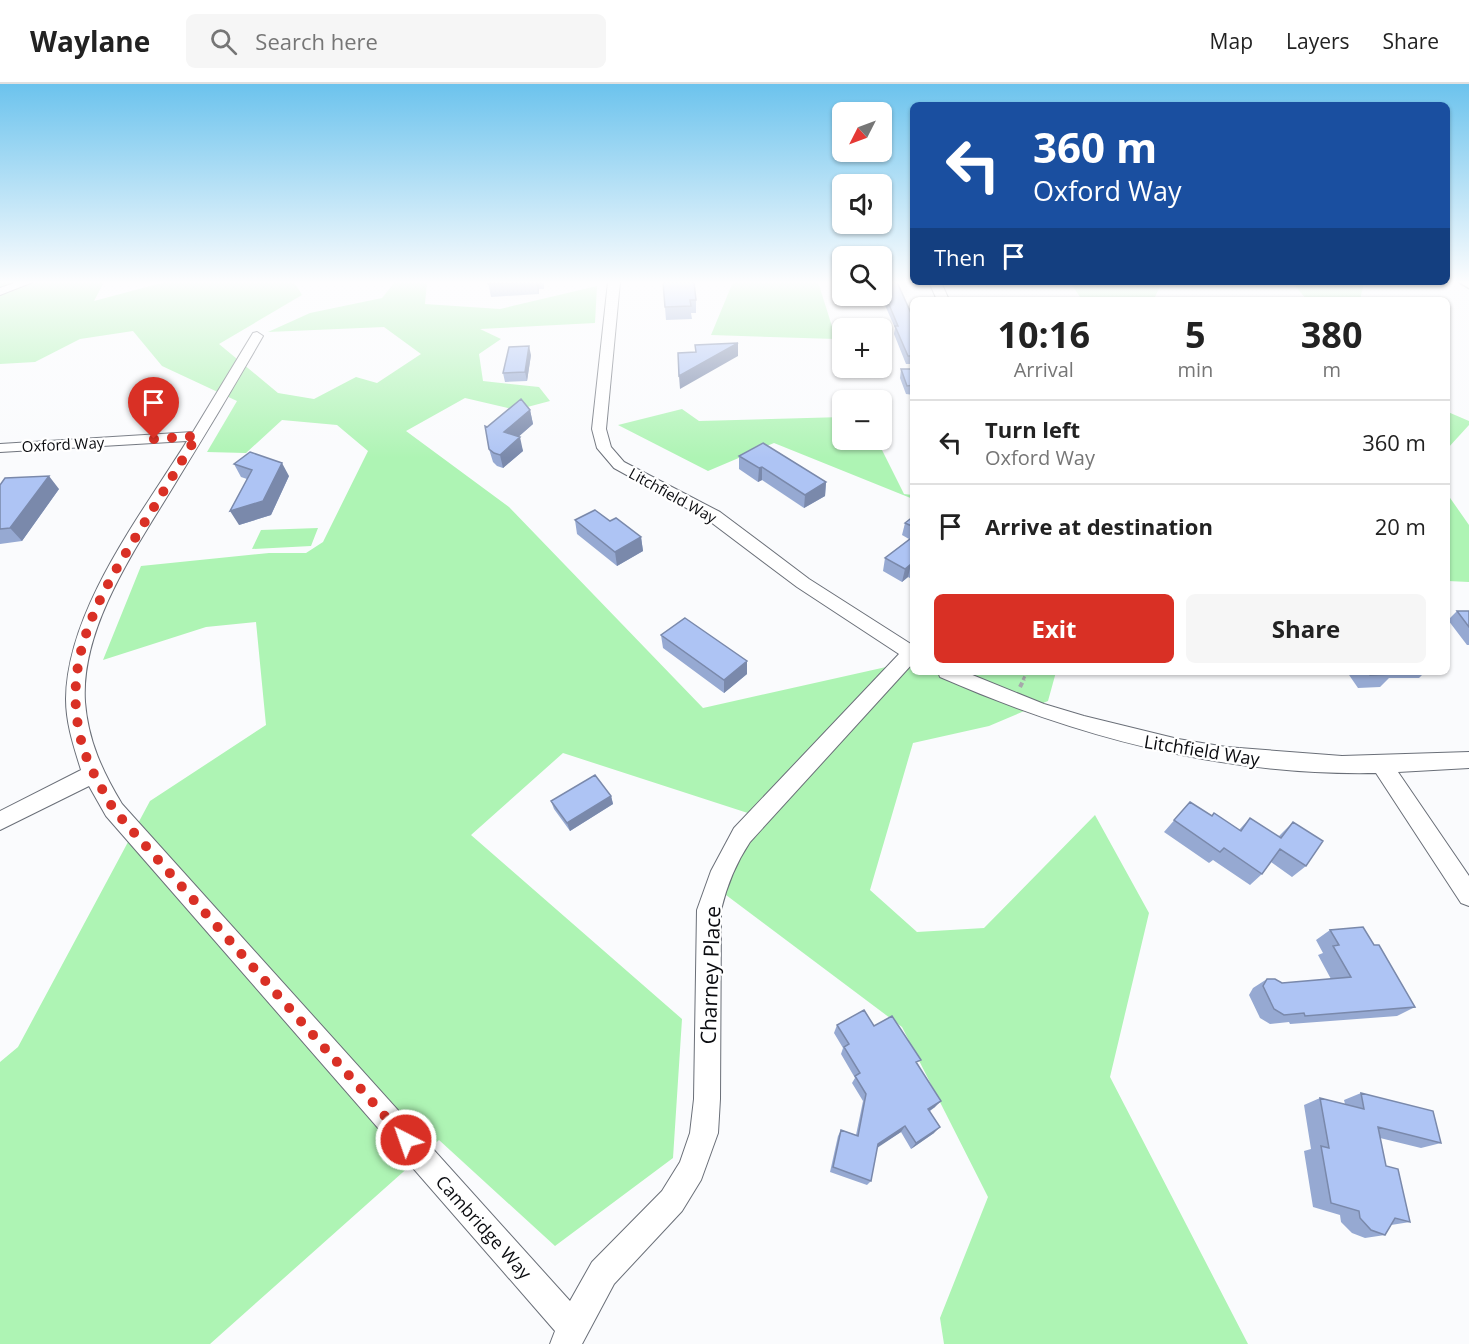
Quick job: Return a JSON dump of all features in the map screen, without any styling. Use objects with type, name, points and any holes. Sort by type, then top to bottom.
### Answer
[{"type":"street","name":"Cambridge Way","points":[[254,341],[102,592],[89,622],[77,672],[76,713],[81,741],[93,774],[114,810],[569,1335]]},
{"type":"street","name":"Litchfield Way","points":[[608,341],[599,429],[600,438],[609,456],[631,474],[714,516],[803,583],[910,653]]},
{"type":"street","name":"Oxford Way","points":[[0,448],[197,436]]},
{"type":"street","name":"Charney Place","points":[[569,1335],[603,1273],[672,1201],[691,1170],[704,1133],[707,1099],[709,910],[715,882],[727,857],[742,835],[910,656]]},
{"type":"street","name":"Litchfield Way","points":[[953,675],[1042,712],[1152,743],[1268,761],[1325,764],[1469,760]]},
{"type":"street","points":[[1381,763],[1469,895]]},
{"type":"street","points":[[0,821],[93,774]]},
{"type":"green space","points":[[0,341],[76,341],[35,362],[0,364]]},
{"type":"green space","points":[[141,341],[224,341],[219,344],[278,393],[314,399],[356,377],[377,383],[421,354],[403,341],[498,341],[479,354],[483,381],[539,387],[550,401],[516,410],[465,398],[406,431],[509,507],[703,708],[910,662],[910,675],[1055,675],[1048,701],[989,726],[913,743],[870,890],[917,932],[984,928],[1095,815],[1149,913],[1110,1077],[1248,1344],[944,1344],[940,1318],[988,1197],[902,1027],[714,886],[757,816],[563,753],[471,835],[682,1019],[673,1158],[555,1246],[439,1140],[210,1344],[0,1344],[0,1062],[18,1047],[150,801],[266,725],[256,622],[206,627],[103,660],[141,566],[269,553],[306,553],[323,542],[368,451],[337,425],[282,420],[246,453],[207,452],[237,401],[162,366]]},
{"type":"green space","points":[[682,409],[699,421],[832,417],[832,450],[882,450],[904,494],[910,495],[910,498],[774,443],[708,471],[618,425]]},
{"type":"green space","points":[[1450,413],[1469,421],[1469,425],[1450,446]]},
{"type":"green space","points":[[1450,498],[1469,525],[1469,582],[1450,581]]},
{"type":"green space","points":[[318,528],[311,546],[252,549],[261,530]]},
{"type":"building","points":[[901,341],[910,341],[910,356],[908,356]]},
{"type":"building","points":[[738,343],[679,376],[678,353],[696,352],[695,345]]},
{"type":"building","points":[[529,346],[525,372],[503,373],[509,347]]},
{"type":"building","points":[[901,369],[910,369],[910,386],[907,386]]},
{"type":"building","points":[[521,399],[530,410],[504,432],[520,437],[500,455],[494,453],[489,449],[485,426],[487,427]]},
{"type":"building","points":[[763,443],[826,482],[805,495],[762,467],[759,468],[739,456]]},
{"type":"building","points":[[250,452],[282,463],[263,501],[230,511],[252,470],[234,464]]},
{"type":"building","points":[[49,476],[10,528],[0,529],[0,485],[5,478]]},
{"type":"building","points":[[595,510],[610,521],[616,518],[641,537],[615,552],[575,520]]},
{"type":"building","points":[[910,539],[910,565],[905,569],[885,558]]},
{"type":"building","points":[[1457,611],[1469,611],[1469,627]]},
{"type":"building","points":[[685,618],[747,661],[724,680],[661,635]]},
{"type":"building","points":[[595,775],[611,796],[567,823],[551,801]]},
{"type":"building","points":[[1190,802],[1212,816],[1214,813],[1241,831],[1250,818],[1281,838],[1293,822],[1323,841],[1306,866],[1280,849],[1262,874],[1224,848],[1220,852],[1174,820]]},
{"type":"building","points":[[1363,927],[1374,945],[1379,945],[1415,1007],[1305,1016],[1304,1013],[1284,1015],[1274,1009],[1263,986],[1267,979],[1275,979],[1282,983],[1351,977],[1333,946],[1339,945],[1330,930]]},
{"type":"building","points":[[864,1010],[874,1026],[892,1016],[921,1060],[916,1062],[941,1101],[928,1109],[940,1127],[916,1143],[905,1126],[878,1144],[871,1181],[833,1167],[841,1130],[858,1136],[866,1094],[855,1076],[860,1073],[844,1047],[849,1044],[837,1025]]},
{"type":"building","points":[[1361,1093],[1433,1111],[1441,1143],[1378,1127],[1386,1166],[1398,1169],[1410,1222],[1395,1218],[1385,1235],[1371,1230],[1360,1218],[1359,1211],[1331,1203],[1321,1146],[1329,1148],[1320,1098],[1364,1109]]},
{"type":"route","points":[[154,439],[197,436],[102,592],[89,622],[80,654],[76,681],[76,713],[81,741],[93,774],[114,810],[406,1140]]}]
